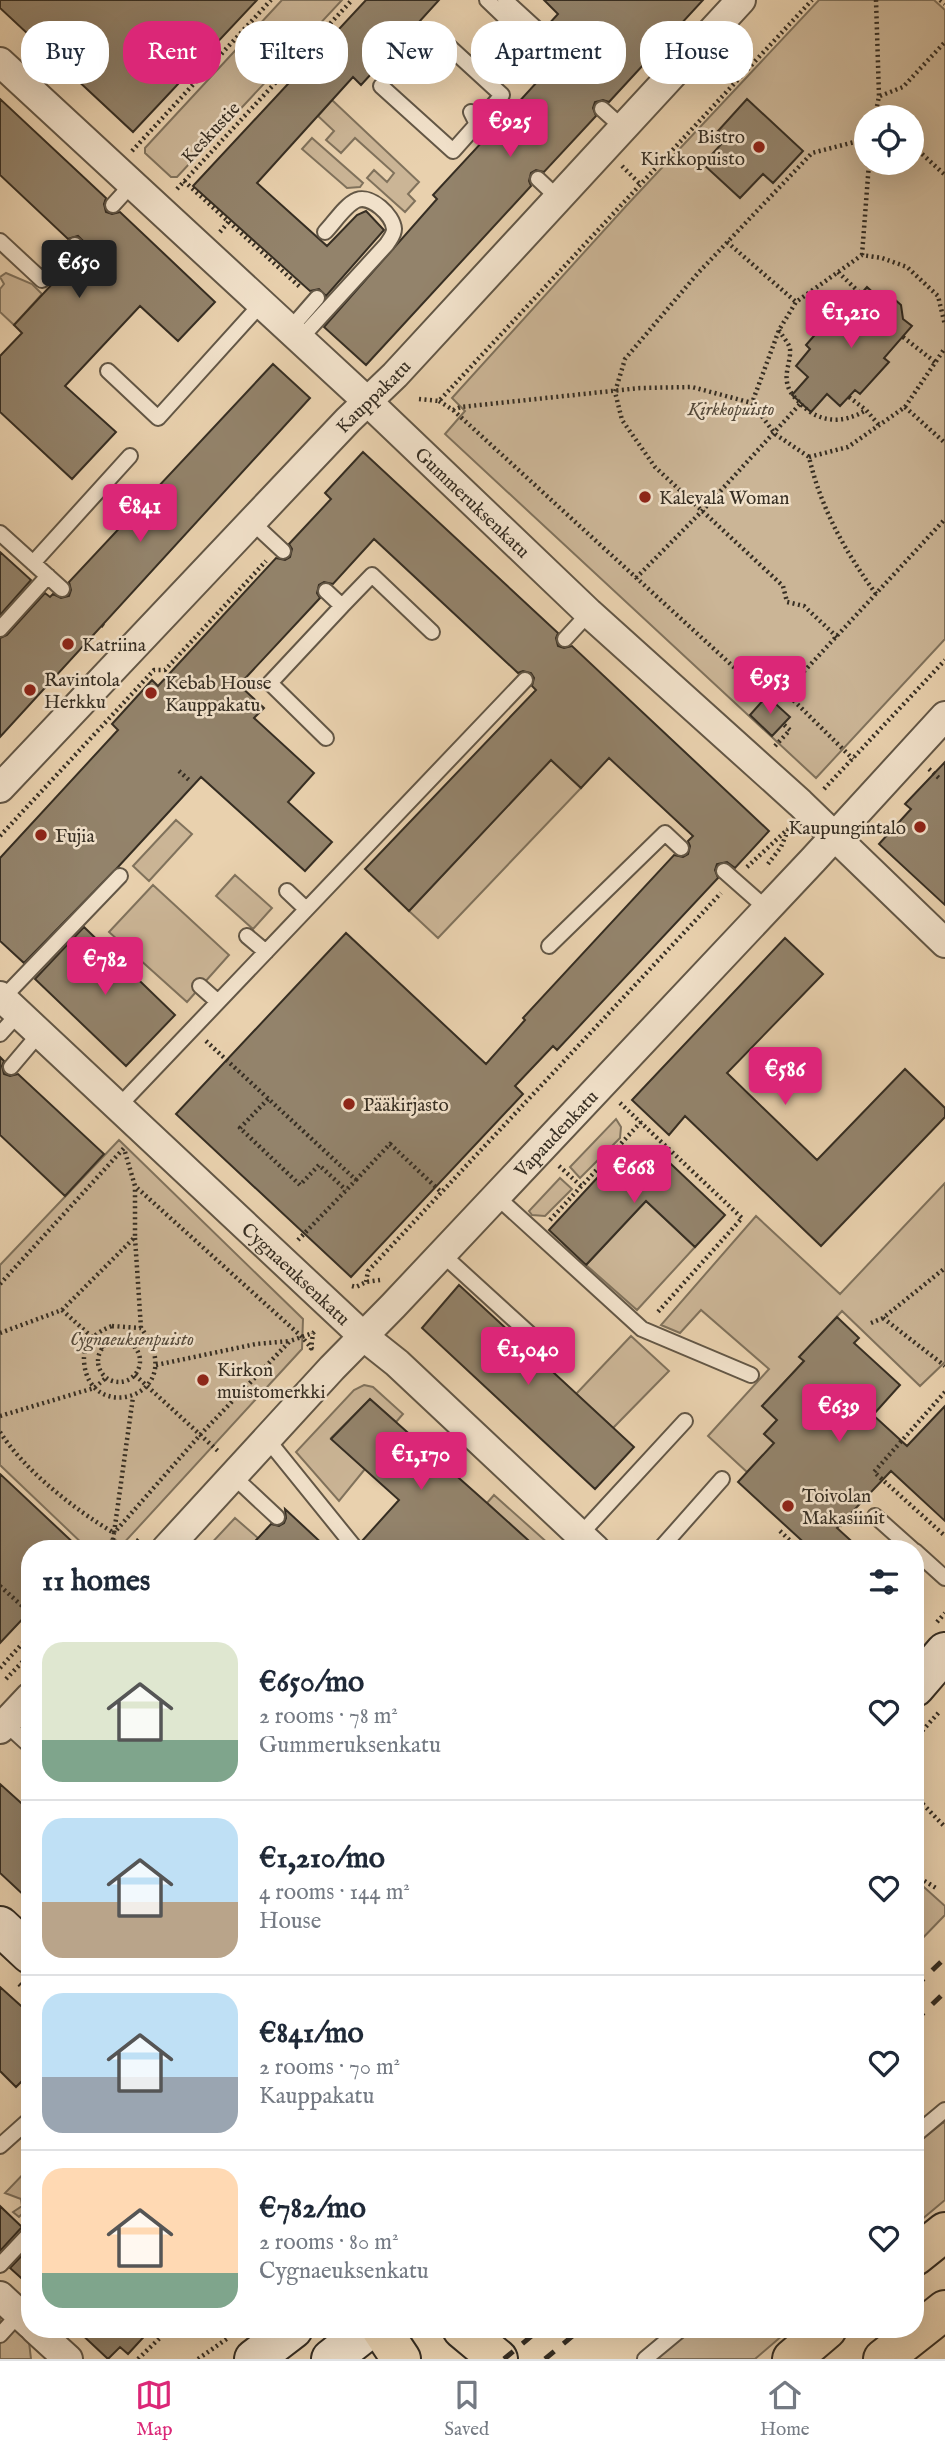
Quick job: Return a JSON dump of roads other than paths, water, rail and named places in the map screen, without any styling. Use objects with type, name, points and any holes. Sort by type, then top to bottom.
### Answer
[{"type":"highway","points":[[924,2249],[945,2232]]},
{"type":"highway","points":[[924,2327],[945,2310]]},
{"type":"highway","points":[[473,2338],[498,2359]]},
{"type":"highway","points":[[792,2359],[816,2338]]},
{"type":"highway","points":[[883,2359],[910,2338]]},
{"type":"main road","points":[[924,1676],[945,1652]]},
{"type":"main road","points":[[242,2348],[269,2338]]},
{"type":"main road","points":[[331,2359],[387,2343]]},
{"type":"street","name":"Kauppakatu","points":[[0,789],[368,402],[547,188],[612,118],[741,0]]},
{"type":"street","name":"Gummeruksenkatu","points":[[0,62],[368,402],[589,613],[808,800],[834,836],[945,943]]},
{"type":"street","name":"Vapaudenkatu","points":[[172,1540],[226,1464],[267,1438],[945,716]]},
{"type":"street","name":"Cygnaeuksenkatu","points":[[5,1011],[39,1034],[363,1336],[397,1363],[577,1540]]},
{"type":"street","points":[[3,1726],[21,1707]]},
{"type":"street","points":[[45,2338],[68,2359]]},
{"type":"lane","points":[[486,0],[508,21]]},
{"type":"lane","points":[[505,0],[528,21]]},
{"type":"lane","points":[[381,86],[453,151],[474,118],[502,95],[457,54]]},
{"type":"lane","points":[[474,118],[489,135]]},
{"type":"lane","points":[[113,205],[133,183]]},
{"type":"lane","points":[[295,334],[387,244],[393,236],[394,226],[390,217],[367,198],[353,202],[325,232]]},
{"type":"lane","points":[[0,241],[42,280],[75,245]]},
{"type":"lane","points":[[295,334],[316,299]]},
{"type":"lane","points":[[108,371],[158,418],[262,303]]},
{"type":"lane","points":[[33,563],[130,456]]},
{"type":"lane","points":[[252,522],[283,551]]},
{"type":"lane","points":[[0,533],[62,589]]},
{"type":"lane","points":[[326,738],[270,683],[372,575],[432,632]]},
{"type":"lane","points":[[0,629],[48,576]]},
{"type":"lane","points":[[326,591],[342,606]]},
{"type":"lane","points":[[565,639],[589,613]]},
{"type":"lane","points":[[118,1107],[525,680]]},
{"type":"lane","points":[[549,946],[665,834],[681,848]]},
{"type":"lane","points":[[724,871],[766,908]]},
{"type":"lane","points":[[5,1011],[120,876]]},
{"type":"lane","points":[[287,891],[306,909]]},
{"type":"lane","points":[[247,936],[266,952]]},
{"type":"lane","points":[[200,986],[218,1002]]},
{"type":"lane","points":[[11,1067],[39,1034]]},
{"type":"lane","points":[[496,1196],[642,1329],[751,1375]]},
{"type":"lane","points":[[442,1254],[532,1336]]},
{"type":"lane","points":[[584,1540],[685,1421]]},
{"type":"lane","points":[[267,1438],[349,1540]]},
{"type":"lane","points":[[226,1464],[277,1517]]},
{"type":"lane","points":[[668,1540],[722,1479]]},
{"type":"lane","points":[[876,1516],[903,1540]]},
{"type":"lane","points":[[924,1559],[945,1578]]},
{"type":"lane","points":[[3,1726],[21,1739]]},
{"type":"lane","points":[[924,2127],[945,2110]]},
{"type":"lane","points":[[0,2146],[21,2127]]},
{"type":"lane","points":[[0,2265],[21,2243]]},
{"type":"lane","points":[[0,2335],[21,2316]]},
{"type":"lane","points":[[645,2359],[670,2338]]},
{"type":"railway","points":[[924,1978],[945,1958]]},
{"type":"railway","points":[[924,2012],[945,1992]]},
{"type":"railway","points":[[504,2359],[529,2338]]},
{"type":"railway","points":[[545,2359],[570,2338]]},
{"type":"place","name":"Bistro Kirkkopuisto","points":[[759,147]]},
{"type":"place","name":"Kalevala Woman","points":[[645,497]]},
{"type":"place","name":"Katriina","points":[[68,644]]},
{"type":"place","name":"Ravintola Herkku","points":[[30,690]]},
{"type":"place","name":"Kebab House Kauppakatu","points":[[151,693]]},
{"type":"place","name":"Kaupungintalo","points":[[920,827]]},
{"type":"place","name":"Fujia","points":[[41,835]]},
{"type":"place","name":"Pääkirjasto","points":[[349,1104]]},
{"type":"place","name":"Kirkon muistomerkki","points":[[203,1380]]},
{"type":"place","name":"Toivolan Makasiinit","points":[[788,1506]]},
{"type":"park label","name":"Kirkkopuisto","points":[[731,408]]},
{"type":"park label","name":"Cygnaeuksenpuisto","points":[[132,1338]]}]
